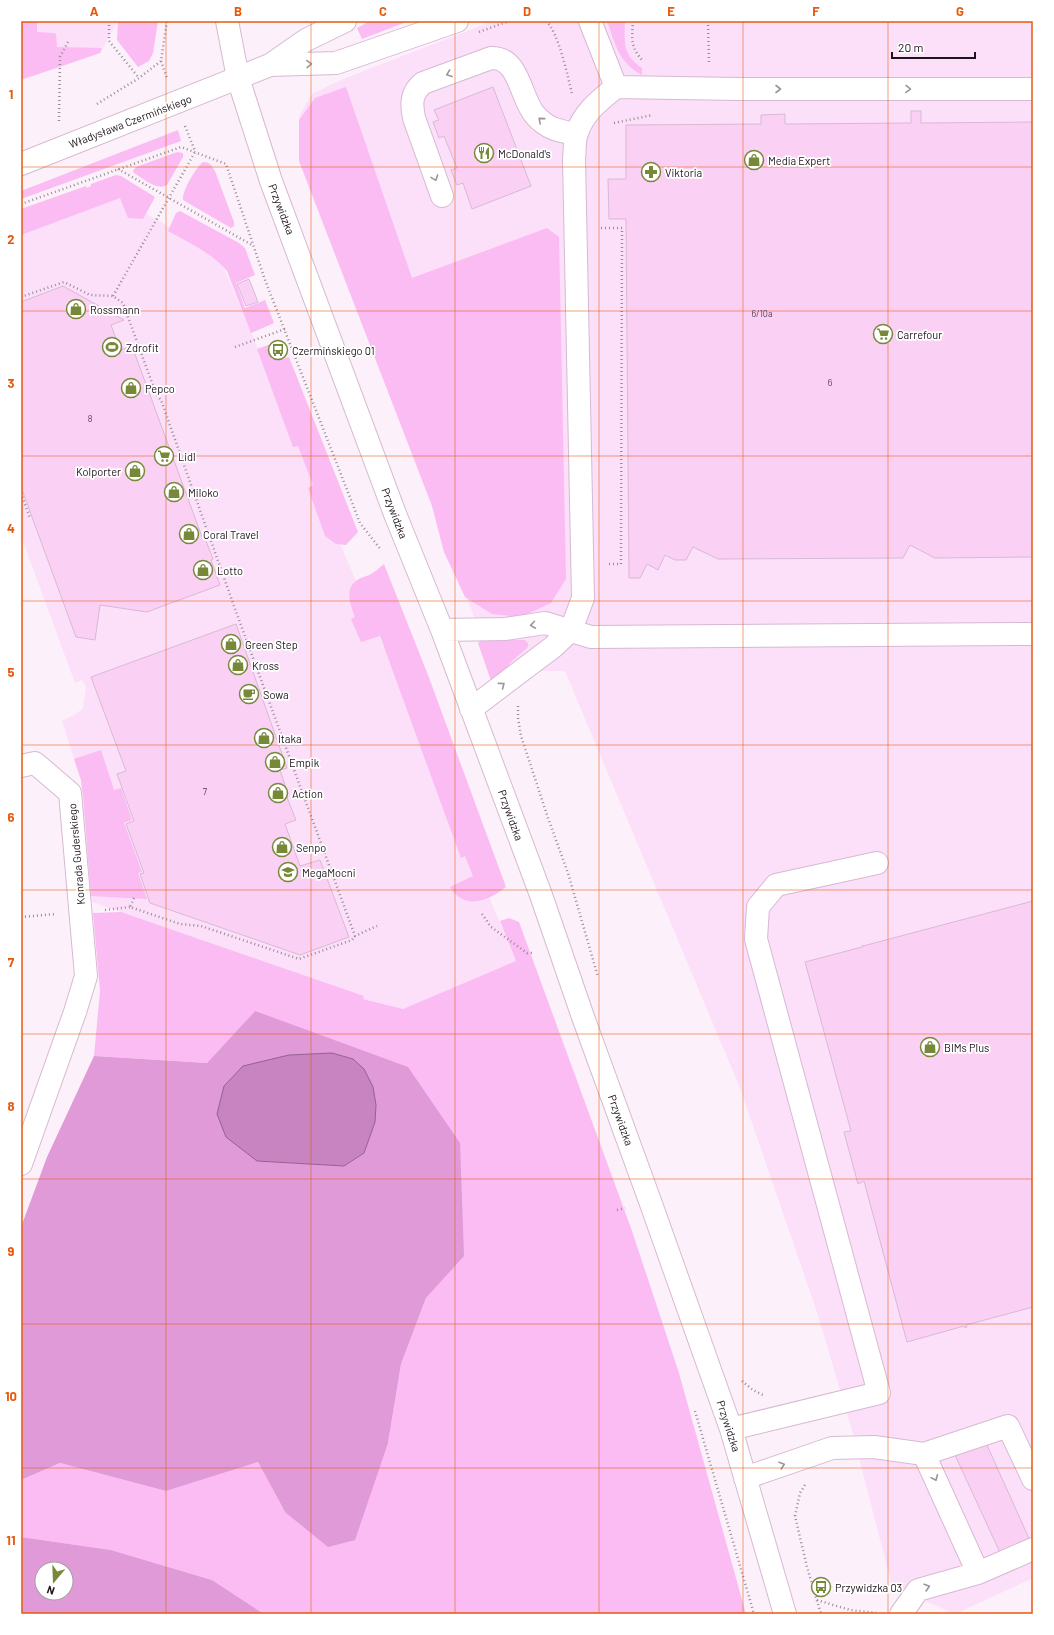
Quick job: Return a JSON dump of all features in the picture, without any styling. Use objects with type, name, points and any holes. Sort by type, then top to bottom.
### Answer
[{"type":"street","name":"Przywidzka","points":[[227,21],[238,78],[271,181],[395,514],[442,630],[541,895],[731,1429],[785,1614]]},
{"type":"street","points":[[270,65],[306,40],[345,21]]},
{"type":"street","points":[[270,65],[336,63],[457,21]]},
{"type":"street","points":[[590,21],[616,87]]},
{"type":"street","points":[[442,196],[414,118],[412,106],[413,97],[416,89],[423,83],[491,58],[499,58],[508,62],[532,111],[536,116],[553,129],[576,134]]},
{"type":"street","name":"Władysława Czermińskiego","points":[[21,164],[270,65]]},
{"type":"street","points":[[471,709],[553,647],[571,630],[583,598],[574,159],[576,134],[591,108],[616,87],[739,89],[1033,89]]},
{"type":"street","points":[[442,630],[505,629],[545,623],[591,637],[1033,634]]},
{"type":"street","name":"Konrada Guderskiego","points":[[21,766],[35,763],[70,793],[86,976],[75,1012],[21,1164]]},
{"type":"street","points":[[731,1429],[879,1393],[756,939],[758,907],[776,886],[877,863]]},
{"type":"street","points":[[745,1478],[832,1448],[874,1447],[924,1454],[1008,1426],[1033,1479]]},
{"type":"street","points":[[924,1454],[978,1573]]},
{"type":"street","points":[[901,1614],[918,1590],[978,1573],[1033,1549]]},
{"type":"path","points":[[109,21],[109,41],[139,78],[161,61],[167,21]]},
{"type":"path","points":[[546,21],[550,25],[564,63],[572,94],[612,124],[651,115],[659,115]]},
{"type":"path","points":[[708,21],[709,71]]},
{"type":"path","points":[[59,126],[60,57],[68,42]]},
{"type":"path","points":[[21,204],[181,147],[226,164],[253,245],[360,524],[384,554]]},
{"type":"path","points":[[113,296],[195,152]]},
{"type":"path","points":[[118,169],[253,245]]},
{"type":"path","points":[[583,565],[621,564],[622,228],[598,228]]},
{"type":"path","points":[[21,297],[64,282],[90,295],[113,296],[123,303],[156,394],[161,400],[234,606],[355,936]]},
{"type":"path","points":[[235,347],[285,329]]},
{"type":"path","points":[[21,494],[30,518]]},
{"type":"path","points":[[518,704],[518,718],[521,736],[568,873],[599,981]]},
{"type":"path","points":[[134,898],[130,907],[180,924],[201,926],[299,959],[352,940],[355,936],[377,926]]},
{"type":"path","points":[[21,917],[81,912]]},
{"type":"path","points":[[482,914],[492,927],[527,953],[535,953]]},
{"type":"path","points":[[739,1378],[753,1390],[773,1400],[792,1413]]},
{"type":"path","points":[[807,1482],[800,1494],[796,1516],[821,1614]]},
{"type":"path","points":[[817,1600],[850,1610],[882,1614]]},
{"type":"shaded area","points":[[21,21],[118,21],[100,53],[48,71]]},
{"type":"shaded area","points":[[21,21],[37,21],[37,32],[56,34],[57,47],[102,48],[100,53],[21,80]]},
{"type":"shaded area","points":[[118,21],[158,21],[153,53],[149,61],[138,67],[117,40]]},
{"type":"shaded area","points":[[370,21],[409,21],[362,39],[357,28]]},
{"type":"shaded area","points":[[493,21],[1033,21],[1033,1578],[955,1614],[892,1586],[851,1427],[817,1312],[740,1088],[565,671],[494,671],[346,270],[299,116],[312,94],[343,79]]},
{"type":"shaded area","points":[[607,21],[625,21],[626,48],[631,58],[642,68],[642,75],[634,70],[623,59]]},
{"type":"shaded area","points":[[346,87],[412,278],[547,228],[559,237],[566,579],[551,603],[521,617],[492,614],[465,597],[444,552],[432,506],[299,161],[299,120],[315,98]]},
{"type":"shaded area","points":[[178,130],[181,141],[21,199],[21,191]]},
{"type":"shaded area","points":[[177,152],[183,153],[183,157],[167,185],[155,185],[146,181],[133,171],[136,167]]},
{"type":"shaded area","points":[[203,162],[209,163],[215,171],[234,222],[234,226],[231,228],[183,200],[183,196],[190,180]]},
{"type":"shaded area","points":[[116,175],[121,176],[155,197],[143,219],[128,218],[120,198],[21,235],[21,209],[86,186],[87,188],[91,186],[91,184]]},
{"type":"shaded area","points":[[97,186],[218,254],[516,961],[403,1009],[363,999],[364,996],[92,902],[81,780],[62,721],[76,714],[83,708],[86,687],[82,680],[75,683],[21,536],[21,213]]},
{"type":"shaded area","points":[[180,211],[239,243],[245,248],[255,275],[236,283],[245,308],[265,300],[274,323],[251,333],[227,271],[207,253],[168,231],[176,213]]},
{"type":"shaded area","points":[[271,344],[278,360],[289,357],[358,532],[346,545],[336,544],[325,536],[308,488],[313,485],[298,446],[293,447],[257,349]]},
{"type":"shaded area","points":[[384,564],[428,675],[506,887],[484,900],[469,901],[462,899],[450,887],[473,876],[465,856],[461,858],[380,636],[361,642],[351,619],[355,617],[349,593],[352,585],[359,579],[373,573]]},
{"type":"shaded area","points":[[481,640],[525,640],[528,643],[528,647],[511,662],[497,682],[491,681],[478,643]]},
{"type":"shaded area","points":[[101,750],[114,790],[121,788],[132,820],[124,823],[142,872],[138,873],[147,899],[91,896],[83,795],[81,780],[74,759]]},
{"type":"shaded area","points":[[121,912],[364,996],[363,999],[403,1009],[516,961],[500,921],[509,918],[519,922],[632,1231],[679,1373],[746,1614],[261,1614],[212,1580],[111,1550],[21,1537],[21,1480],[60,1463],[166,1491],[258,1462],[285,1512],[388,1443],[401,1364],[426,1298],[464,1255],[255,1011],[207,1063],[94,1056],[100,991],[93,913]]},
{"type":"shaded area","points":[[255,1011],[408,1067],[460,1143],[464,1256],[426,1298],[401,1364],[388,1443],[355,1540],[328,1547],[285,1512],[258,1462],[166,1491],[60,1463],[21,1480],[21,1227],[47,1157],[94,1056],[207,1063]],"holes":[[[375,1122],[364,1153],[344,1166],[258,1161]]]},
{"type":"shaded area","points":[[332,1053],[353,1059],[364,1069],[373,1087],[376,1105],[375,1122],[364,1153],[344,1166],[257,1161],[226,1137],[217,1114],[224,1086],[243,1066],[289,1055]]},
{"type":"shaded area","points":[[21,1537],[111,1550],[212,1580],[262,1613],[21,1614]]},
{"type":"building","name":"McDonald's","points":[[493,87],[531,186],[472,209],[463,183],[457,185],[451,170],[457,168],[444,136],[439,138],[433,122],[439,120],[434,110]]},
{"type":"building","points":[[911,111],[921,111],[921,123],[1033,122],[1033,557],[935,558],[910,545],[903,558],[718,559],[693,547],[686,560],[675,560],[665,555],[658,570],[647,564],[640,578],[629,578],[626,219],[609,219],[608,179],[626,179],[626,125],[761,124],[761,115],[785,114],[785,124],[911,123]]},
{"type":"building","points":[[249,279],[258,302],[246,306],[237,284]]},
{"type":"building","points":[[63,286],[124,320],[111,325],[120,350],[132,346],[202,537],[204,536],[213,559],[211,560],[220,585],[147,612],[100,605],[95,640],[76,637],[21,487],[21,302]]},
{"type":"building","points":[[236,624],[287,768],[280,770],[288,794],[286,795],[296,820],[285,824],[300,866],[320,860],[349,937],[300,955],[150,903],[140,874],[144,873],[126,824],[134,821],[117,774],[126,771],[91,677]]},
{"type":"building","name":"BIMs Plus","points":[[1033,901],[1033,1307],[966,1325],[967,1327],[965,1328],[964,1326],[907,1342],[864,1181],[858,1184],[844,1132],[851,1131],[805,962],[862,947],[863,945]]},
{"type":"building","points":[[986,1443],[1032,1545],[1003,1559],[955,1455]]},
{"type":"place","name":"McDonald's","points":[[484,153]]},
{"type":"place","name":"Media Expert","points":[[754,160]]},
{"type":"place","name":"Viktoria","points":[[651,172]]},
{"type":"place","name":"Rossmann","points":[[76,309]]},
{"type":"place","name":"Carrefour","points":[[883,334]]},
{"type":"place","name":"Zdrofit","points":[[112,347]]},
{"type":"place","name":"Czermińskiego 01","points":[[278,350]]},
{"type":"place","name":"Pepco","points":[[131,388]]},
{"type":"place","name":"Lidl","points":[[164,456]]},
{"type":"place","name":"Kolporter","points":[[135,471]]},
{"type":"place","name":"Miloko","points":[[174,492]]},
{"type":"place","name":"Coral Travel","points":[[189,534]]},
{"type":"place","name":"Lotto","points":[[203,570]]},
{"type":"place","name":"Green Step","points":[[231,644]]},
{"type":"place","name":"Kross","points":[[238,665]]},
{"type":"place","name":"Sowa","points":[[249,694]]},
{"type":"place","name":"Itaka","points":[[264,738]]},
{"type":"place","name":"Empik","points":[[275,762]]},
{"type":"place","name":"Action","points":[[278,793]]},
{"type":"place","name":"Senpo","points":[[282,847]]},
{"type":"place","name":"MegaMocni","points":[[288,872]]},
{"type":"place","name":"BIMs Plus","points":[[930,1047]]},
{"type":"place","name":"Przywidzka 03","points":[[821,1587]]}]
